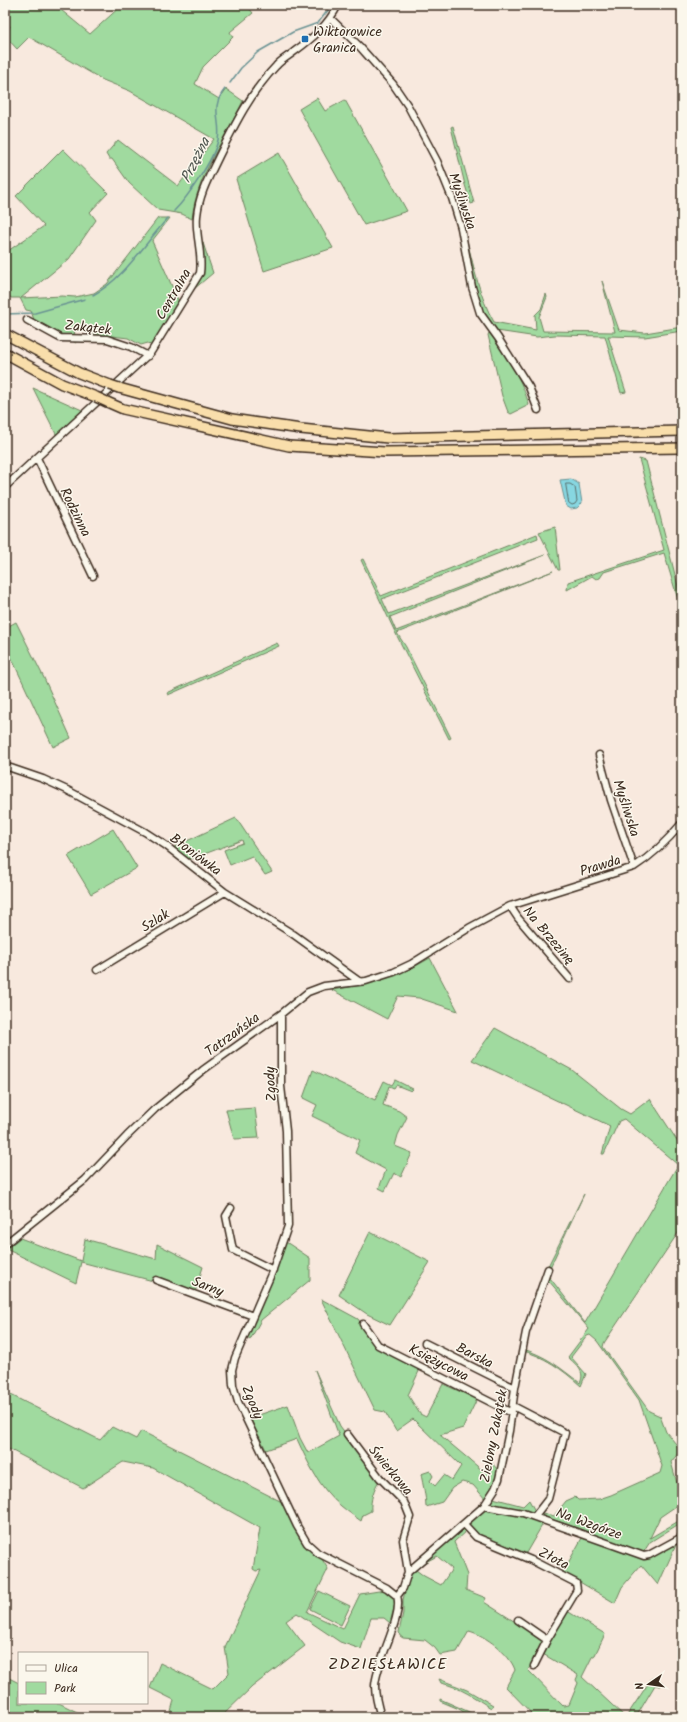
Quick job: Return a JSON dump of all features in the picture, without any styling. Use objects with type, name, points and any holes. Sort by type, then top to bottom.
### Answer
[{"type":"highway","points":[[5,334],[79,373],[119,388],[232,419],[301,429],[388,438],[682,431]]},
{"type":"highway","points":[[5,353],[62,384],[123,409],[289,446],[385,452],[682,448]]},
{"type":"street","name":"Centralna","points":[[5,487],[148,356],[164,334],[200,273],[202,262],[196,229],[198,203],[202,191],[234,127],[255,91],[276,65],[307,42],[331,19],[338,5]]},
{"type":"street","name":"Myśliwska","points":[[331,19],[360,47],[393,84],[412,113],[437,162],[452,198],[461,228],[472,287],[480,313],[498,338],[529,388],[538,410]]},
{"type":"street","name":"Zakątek","points":[[28,320],[60,338],[112,341],[132,347],[148,356]]},
{"type":"street","name":"Rodzinna","points":[[37,458],[93,576]]},
{"type":"street","name":"Myśliwska","points":[[599,755],[611,800],[634,867]]},
{"type":"street","name":"Błoniówka","points":[[5,766],[67,790],[144,832],[165,845],[225,892],[293,934],[360,982]]},
{"type":"street","name":"Prawda","points":[[510,906],[634,867],[658,849],[682,823]]},
{"type":"street","name":"Szlak","points":[[97,970],[225,892]]},
{"type":"street","name":"Na Brzezinę","points":[[510,906],[518,918],[570,979]]},
{"type":"street","name":"Tatrzańska","points":[[5,1244],[85,1180],[131,1131],[155,1109],[203,1070],[281,1014],[301,996],[316,988],[360,982],[394,972],[411,964],[469,928],[510,906]]},
{"type":"street","name":"Zgody","points":[[281,1014],[281,1086],[286,1131],[288,1226],[273,1270],[235,1358],[232,1370],[233,1385],[247,1422],[297,1526],[307,1543],[318,1553],[387,1588],[397,1596]]},
{"type":"street","points":[[231,1208],[226,1216],[233,1250],[273,1270]]},
{"type":"street","name":"Zielony Zakątek","points":[[408,1572],[421,1563],[443,1541],[484,1506],[491,1496],[499,1479],[526,1332],[548,1269]]},
{"type":"street","name":"Sarny","points":[[156,1280],[252,1316]]},
{"type":"street","name":"Księżycowa","points":[[362,1324],[378,1345],[512,1413]]},
{"type":"street","name":"Barska","points":[[425,1343],[515,1388]]},
{"type":"street","points":[[513,1406],[564,1433],[548,1499],[534,1516]]},
{"type":"street","name":"Świerkowa","points":[[347,1434],[380,1478],[404,1502],[410,1517],[404,1540],[408,1572]]},
{"type":"street","name":"Na Wzgórze","points":[[484,1506],[534,1516],[644,1556],[649,1555],[682,1537]]},
{"type":"street","name":"Złota","points":[[464,1524],[476,1537],[531,1560],[576,1583],[577,1590],[547,1640],[534,1666]]},
{"type":"street","points":[[381,1717],[375,1686],[382,1654],[398,1606],[397,1596],[403,1588],[408,1572]]},
{"type":"street","points":[[518,1620],[547,1640]]},
{"type":"green space","points":[[5,5],[55,5],[90,34],[122,5],[252,5],[249,8],[253,13],[230,32],[233,37],[203,67],[195,84],[219,99],[226,89],[243,101],[205,173],[199,188],[192,219],[182,214],[158,210],[129,183],[112,159],[109,159],[106,154],[118,140],[178,186],[214,139],[130,91],[103,80],[29,37],[17,49],[6,37],[10,26],[5,23]]},
{"type":"green space","points":[[317,98],[325,111],[345,100],[407,211],[364,225],[299,109]]},
{"type":"green space","points":[[453,126],[474,203],[471,204],[451,127]]},
{"type":"green space","points":[[63,149],[108,193],[90,212],[96,220],[69,259],[21,298],[62,296],[75,297],[94,293],[107,284],[158,218],[170,218],[152,241],[179,302],[152,347],[148,343],[141,345],[128,338],[88,333],[85,329],[74,330],[76,343],[35,323],[31,311],[26,310],[20,298],[11,298],[5,291],[5,253],[44,226],[16,196]]},
{"type":"green space","points":[[279,153],[333,248],[264,271],[236,179]]},
{"type":"green space","points":[[453,190],[478,283],[494,322],[536,330],[535,315],[541,309],[546,294],[547,297],[539,317],[543,331],[615,332],[602,281],[619,330],[645,333],[682,327],[682,331],[645,337],[608,336],[626,392],[621,393],[605,336],[555,335],[537,337],[497,331],[482,310],[474,288],[450,191]]},
{"type":"green space","points":[[203,243],[213,273],[194,289],[203,271]]},
{"type":"green space","points":[[489,333],[513,367],[529,405],[511,414],[508,412],[502,396],[488,335]]},
{"type":"green space","points":[[33,388],[82,410],[57,436]]},
{"type":"green space","points":[[639,459],[646,461],[682,602],[682,613],[664,553],[604,572],[600,578],[596,579],[592,576],[567,590],[568,582],[664,550]]},
{"type":"green space","points":[[555,527],[560,570],[558,570],[539,532]]},
{"type":"green space","points":[[537,534],[538,538],[382,599],[389,614],[545,555],[390,617],[396,631],[553,571],[397,633],[406,647],[451,738],[449,739],[395,632],[361,560],[363,559],[381,596]]},
{"type":"green space","points":[[16,622],[44,678],[71,738],[53,747],[5,644],[5,628]]},
{"type":"green space","points":[[277,643],[279,646],[168,695],[167,693]]},
{"type":"green space","points":[[236,818],[272,872],[265,875],[252,856],[230,865],[224,850],[243,843],[242,840],[188,860],[174,847]]},
{"type":"green space","points":[[113,829],[137,868],[91,894],[68,856]]},
{"type":"green space","points":[[430,958],[458,1011],[419,998],[398,996],[387,1019],[332,990],[382,979],[406,971]]},
{"type":"green space","points":[[495,1028],[572,1070],[621,1109],[630,1114],[650,1099],[682,1148],[682,1227],[604,1343],[603,1347],[649,1411],[660,1416],[666,1432],[681,1450],[671,1462],[677,1483],[682,1479],[682,1482],[678,1486],[680,1502],[682,1502],[660,1517],[650,1538],[682,1519],[682,1522],[650,1542],[643,1553],[567,1524],[519,1510],[489,1504],[493,1498],[523,1506],[529,1500],[535,1511],[554,1516],[566,1501],[575,1497],[578,1500],[599,1499],[660,1473],[662,1466],[639,1400],[597,1341],[590,1335],[587,1336],[571,1357],[586,1374],[581,1386],[552,1364],[537,1356],[520,1350],[520,1348],[545,1358],[580,1383],[582,1379],[581,1372],[568,1357],[589,1329],[544,1275],[545,1272],[584,1194],[547,1274],[585,1323],[678,1165],[624,1119],[619,1121],[604,1154],[602,1154],[610,1126],[472,1060]]},
{"type":"green space","points":[[313,1070],[375,1100],[384,1081],[392,1085],[395,1080],[413,1089],[411,1091],[396,1085],[394,1088],[389,1086],[383,1105],[399,1111],[407,1117],[398,1135],[395,1146],[412,1153],[401,1177],[394,1173],[385,1191],[379,1188],[386,1170],[355,1153],[360,1140],[312,1116],[317,1105],[303,1098]]},
{"type":"green space","points":[[255,1108],[259,1138],[234,1139],[226,1110]]},
{"type":"green space","points":[[370,1232],[430,1262],[390,1325],[367,1314],[339,1295]]},
{"type":"green space","points":[[20,1238],[81,1261],[85,1239],[156,1259],[157,1244],[203,1267],[195,1292],[81,1262],[76,1283],[6,1249]]},
{"type":"green space","points":[[286,1242],[310,1258],[310,1280],[261,1320],[250,1340],[247,1338]]},
{"type":"green space","points":[[321,1299],[358,1319],[378,1347],[420,1369],[408,1395],[420,1414],[426,1417],[443,1384],[477,1399],[463,1428],[440,1435],[483,1471],[490,1461],[498,1470],[495,1481],[486,1500],[473,1485],[462,1482],[452,1488],[442,1502],[426,1507],[421,1474],[430,1471],[433,1476],[430,1481],[435,1486],[444,1475],[452,1480],[461,1466],[413,1419],[396,1431],[385,1412],[375,1410]]},
{"type":"green space","points":[[315,1370],[340,1426],[380,1479],[373,1494],[371,1511],[363,1515],[361,1521],[341,1506],[327,1492],[310,1466],[297,1439],[266,1450],[250,1418],[288,1405],[300,1438],[308,1453],[339,1436]]},
{"type":"green space","points":[[5,1392],[100,1440],[112,1427],[136,1439],[141,1431],[282,1502],[302,1540],[320,1556],[328,1569],[307,1612],[343,1629],[360,1594],[385,1590],[396,1600],[390,1623],[384,1618],[371,1618],[361,1649],[340,1642],[297,1613],[286,1621],[305,1646],[252,1687],[221,1717],[167,1717],[170,1715],[174,1700],[150,1688],[160,1663],[213,1689],[229,1673],[225,1647],[261,1570],[256,1571],[253,1569],[260,1528],[153,1468],[123,1462],[83,1488],[5,1447]]},
{"type":"green space","points":[[484,1510],[524,1515],[544,1522],[526,1553],[478,1535],[466,1524]]},
{"type":"green space","points":[[464,1528],[467,1530],[454,1542],[467,1575],[466,1590],[486,1598],[484,1602],[545,1641],[528,1670],[563,1706],[569,1705],[578,1683],[576,1680],[578,1675],[543,1654],[567,1611],[605,1634],[582,1677],[625,1717],[535,1717],[506,1687],[515,1670],[508,1658],[489,1641],[469,1631],[457,1652],[440,1655],[435,1648],[425,1640],[403,1638],[400,1636],[399,1632],[403,1613],[403,1600],[409,1574],[416,1570],[441,1585],[452,1569],[437,1556],[424,1563]]},
{"type":"green space","points":[[582,1538],[647,1558],[682,1540],[682,1543],[676,1545],[658,1585],[641,1565],[622,1587],[615,1603],[563,1572]]},
{"type":"green space","points":[[319,1591],[350,1606],[341,1625],[310,1609]]},
{"type":"green space","points":[[5,1676],[18,1682],[18,1704],[61,1704],[87,1717],[5,1717]]},
{"type":"green space","points":[[652,1678],[662,1682],[661,1686],[655,1685],[636,1717],[626,1717]]},
{"type":"green space","points":[[439,1679],[467,1690],[493,1705],[491,1708],[461,1690],[441,1683]]},
{"type":"green space","points":[[440,1699],[478,1717],[471,1717],[459,1709],[440,1701]]},
{"type":"water","points":[[571,479],[579,484],[582,503],[577,508],[571,509],[566,506],[560,480]]},
{"type":"waterway","name":"Przężna","points":[[230,83],[241,68],[258,52],[293,32],[318,23],[332,5]]},
{"type":"waterway","name":"Przężna","points":[[174,211],[200,177],[216,148],[219,133],[217,109],[220,96],[225,89]]},
{"type":"waterway","name":"Przężna","points":[[93,295],[124,271],[168,218]]},
{"type":"waterway","name":"Przężna","points":[[5,314],[35,313],[85,299]]},
{"type":"place","name":"Wiktorowice Granica","points":[[305,39]]},
{"type":"district","name":"ZDZIĘSŁAWICE","points":[[388,1663]]}]
